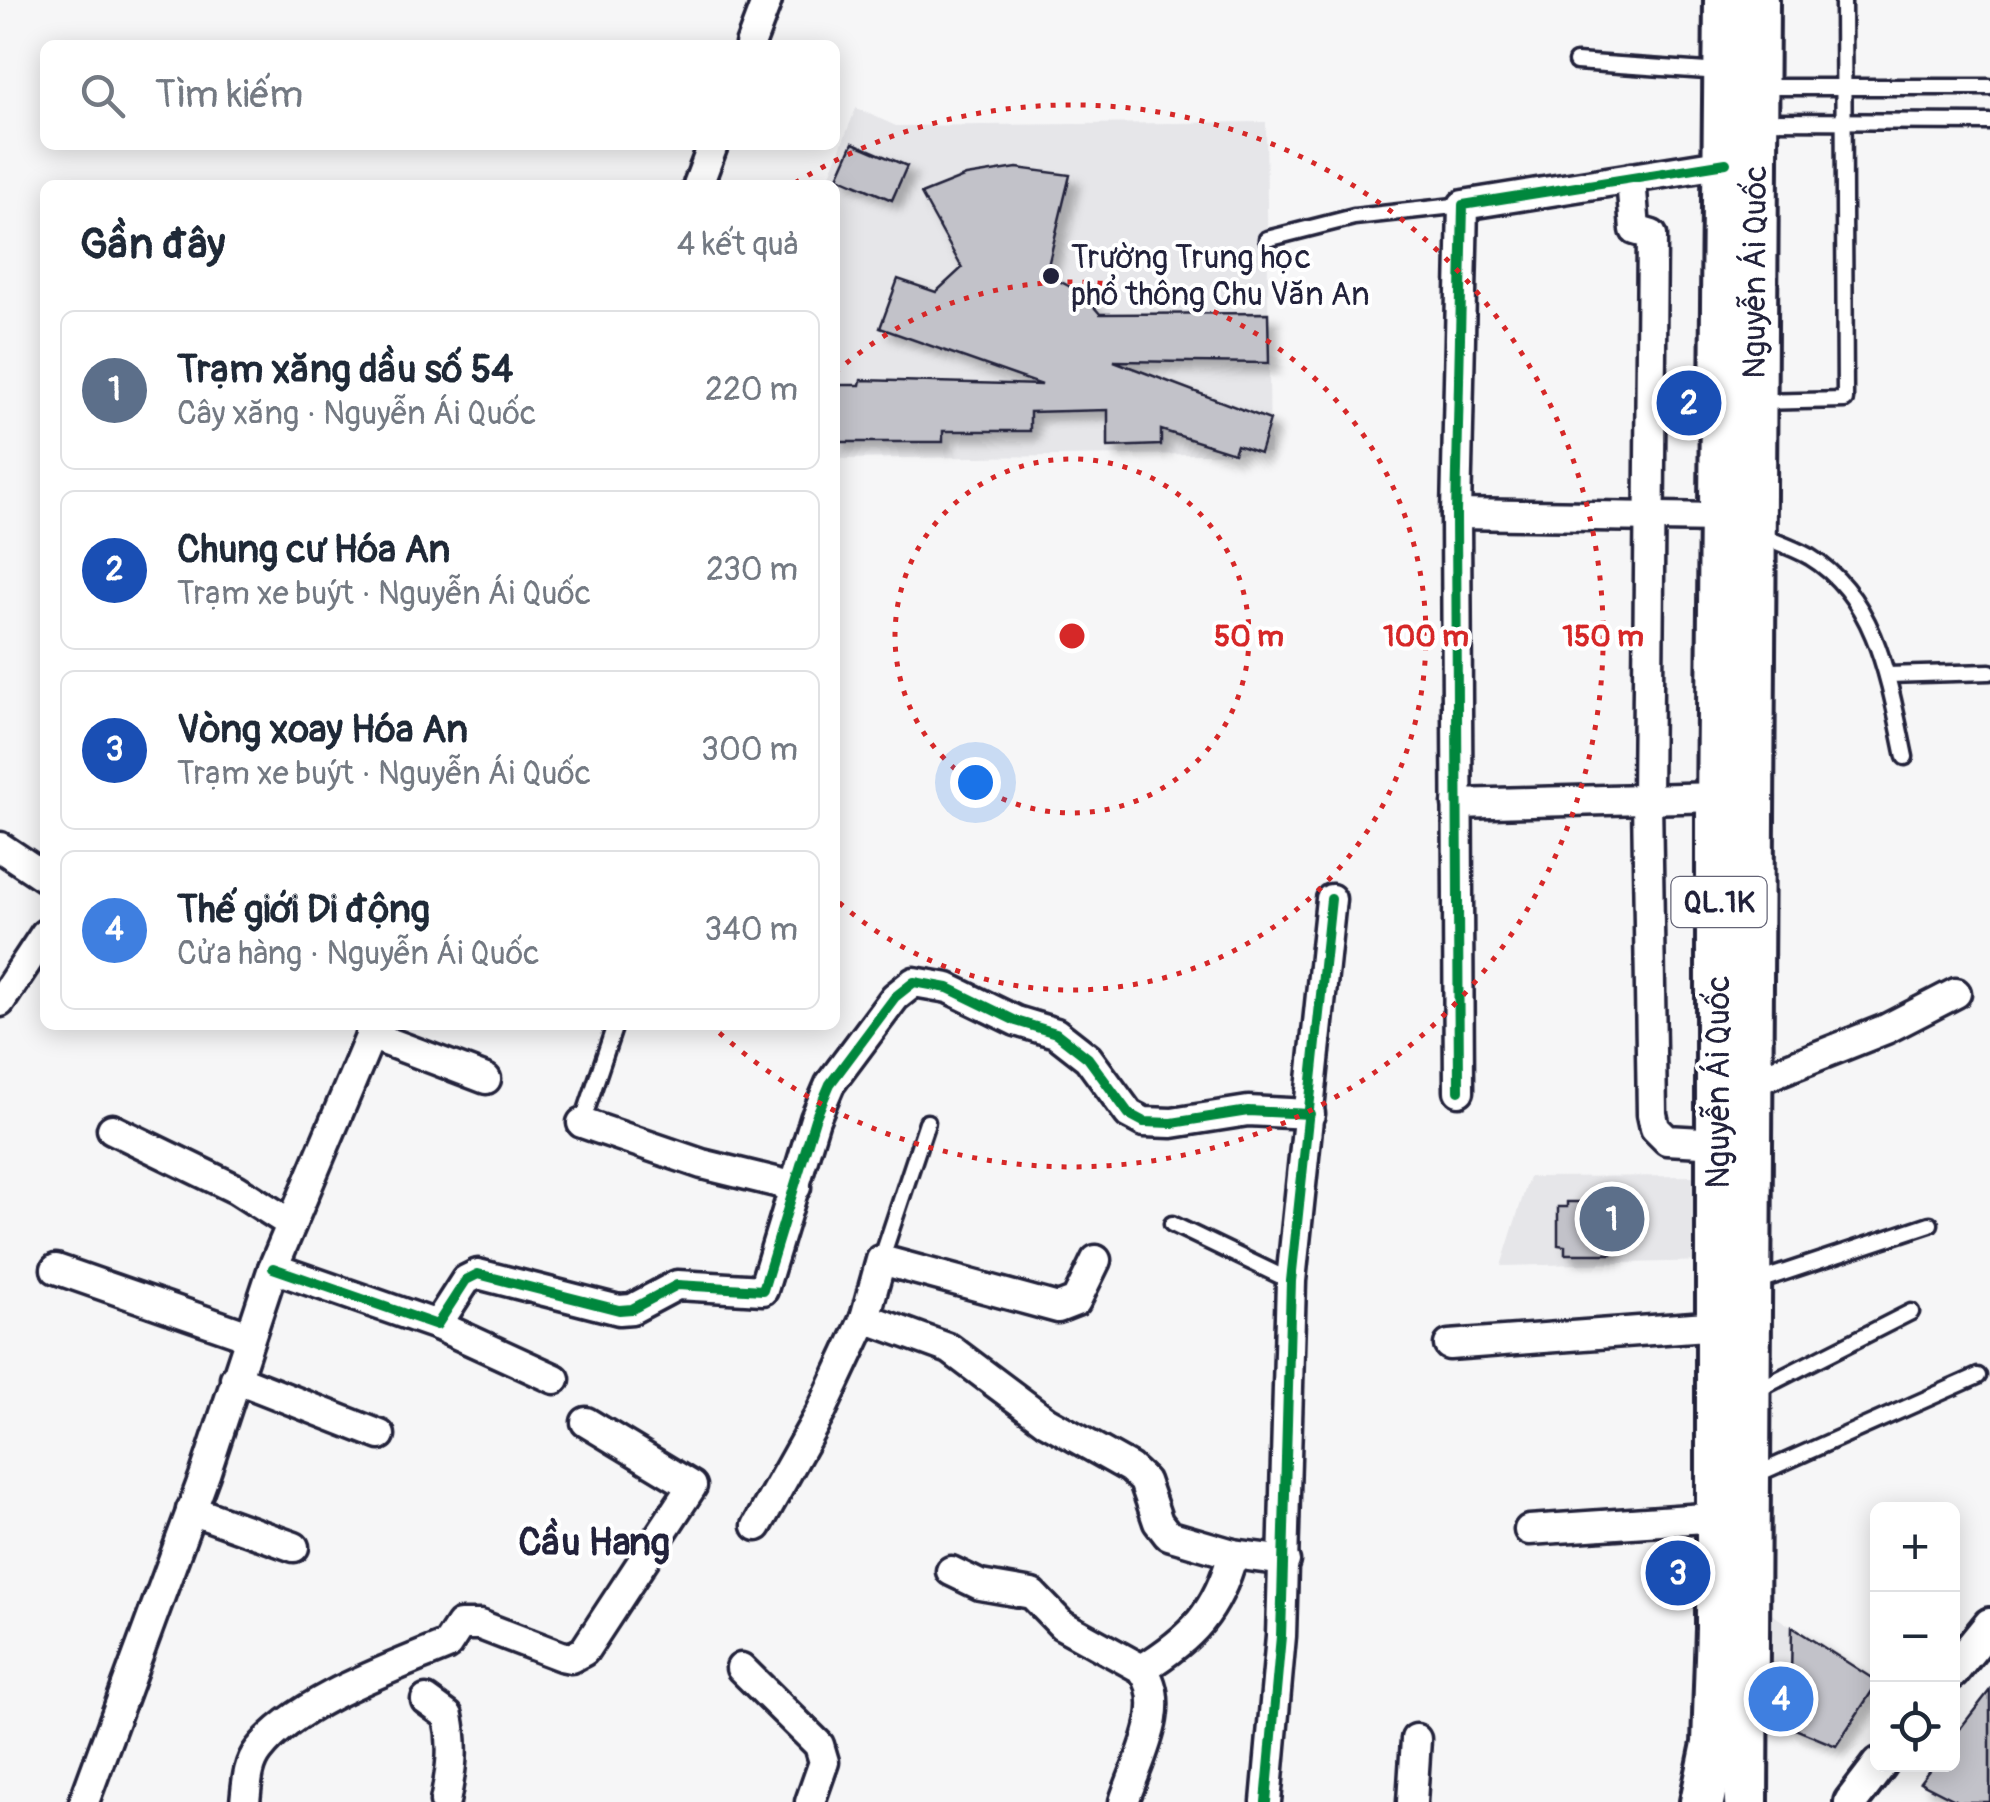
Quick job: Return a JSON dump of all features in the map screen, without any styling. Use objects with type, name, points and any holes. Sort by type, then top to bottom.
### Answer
[{"type":"main road","name":"Nguyễn Ái Quốc","points":[[1702,1802],[1714,1744],[1720,1325],[1752,1082],[1726,163],[1747,94],[1726,0]]},
{"type":"main road","name":"Nguyễn Ái Quốc","points":[[1746,1802],[1752,1283],[1719,1144],[1719,797],[1738,525],[1755,402],[1747,94],[1756,0]]},
{"type":"street","points":[[752,40],[767,0]]},
{"type":"street","points":[[700,180],[711,150]]},
{"type":"street","points":[[1460,1091],[1456,514],[1463,205],[1726,163]]},
{"type":"street","points":[[1631,178],[1635,230],[1652,235],[1647,799],[1654,1122],[1667,1140],[1719,1144]]},
{"type":"street","points":[[1456,514],[1647,516],[1738,525]]},
{"type":"street","points":[[1457,804],[1719,797]]},
{"type":"street","points":[[0,847],[40,874]]},
{"type":"street","points":[[1266,1802],[1285,1561],[1291,1281],[1331,899]]},
{"type":"street","points":[[0,1002],[40,942]]},
{"type":"street","points":[[438,1325],[466,1280],[478,1274],[618,1310],[632,1309],[677,1285],[763,1290],[830,1084],[896,997],[914,982],[948,988],[1016,1022],[1056,1032],[1088,1058],[1129,1114],[1144,1122],[1248,1110],[1310,1114]]},
{"type":"street","points":[[1752,1082],[1886,1028],[1956,993]]},
{"type":"street","points":[[84,1802],[191,1510],[273,1268],[372,1030],[486,1080]]},
{"type":"street","points":[[582,1123],[702,1164],[796,1186]]},
{"type":"street","points":[[112,1129],[236,1190],[291,1224]]},
{"type":"street","points":[[757,1526],[821,1412],[865,1318],[882,1260],[1058,1308],[1076,1302],[1096,1260]]},
{"type":"street","points":[[273,1268],[438,1325],[555,1379]]},
{"type":"street","points":[[56,1269],[249,1336]]},
{"type":"street","points":[[865,1318],[950,1349],[1046,1421],[1130,1468],[1144,1481],[1158,1522],[1168,1535],[1233,1554],[1285,1561]]},
{"type":"street","points":[[1449,1345],[1720,1325]]},
{"type":"street","points":[[235,1378],[380,1436]]},
{"type":"street","points":[[245,1802],[249,1767],[260,1749],[289,1724],[316,1704],[447,1645],[460,1626],[480,1625],[561,1656],[584,1651],[692,1486],[586,1422]]},
{"type":"street","points":[[191,1510],[294,1547]]},
{"type":"street","points":[[1528,1530],[1719,1517]]},
{"type":"street","points":[[1142,1669],[1185,1642],[1224,1587],[1233,1554]]},
{"type":"street","points":[[951,1570],[980,1584],[1032,1594],[1062,1625],[1142,1669],[1154,1694],[1151,1724],[1124,1802]]},
{"type":"street","points":[[1960,1662],[1990,1625]]},
{"type":"street","points":[[741,1668],[819,1745],[824,1762],[810,1802]]},
{"type":"street","points":[[426,1700],[448,1716],[452,1734],[454,1753],[445,1802]]},
{"type":"street","points":[[1412,1802],[1416,1739]]},
{"type":"street","points":[[1850,1802],[1874,1772]]},
{"type":"lane","points":[[1755,402],[1845,400],[1843,0]]},
{"type":"lane","points":[[1576,62],[1747,94],[1844,122],[1990,122]]},
{"type":"lane","points":[[1747,94],[1844,87],[1990,86]]},
{"type":"lane","points":[[1267,239],[1354,218],[1463,205]]},
{"type":"lane","points":[[1738,525],[1809,556],[1832,574],[1864,617],[1887,675],[1904,757]]},
{"type":"lane","points":[[1887,675],[1990,672]]},
{"type":"lane","points":[[582,1123],[613,1030]]},
{"type":"lane","points":[[882,1260],[927,1122]]},
{"type":"lane","points":[[1172,1224],[1291,1281]]},
{"type":"lane","points":[[1752,1283],[1930,1224]]},
{"type":"lane","points":[[1752,1392],[1910,1312]]},
{"type":"lane","points":[[1751,1478],[1978,1376]]},
{"type":"shaded area","name":"Trường Trung học phổ thông Chu Văn An","points":[[856,108],[896,126],[1266,122],[1270,453],[840,459],[840,180],[828,180]]},
{"type":"shaded area","points":[[1708,1176],[1709,1261],[1501,1266],[1529,1177]]},
{"type":"shaded area","points":[[1764,1609],[1870,1677],[1870,1693],[1836,1746],[1762,1716]]},
{"type":"building","points":[[853,143],[907,166],[892,200],[838,177]]},
{"type":"building","points":[[1017,168],[1070,175],[1046,274],[1082,293],[1100,314],[1268,313],[1269,363],[1114,361],[1270,420],[1260,453],[1237,445],[1234,453],[1161,430],[1161,445],[1108,447],[1108,410],[1030,412],[1030,431],[943,431],[943,442],[840,442],[840,385],[860,385],[861,380],[1042,385],[880,328],[898,279],[936,292],[962,268],[921,194],[966,176]]},
{"type":"building","points":[[1567,1202],[1612,1202],[1612,1254],[1565,1254],[1565,1246],[1558,1245],[1558,1207],[1567,1207]]},
{"type":"building","points":[[1792,1627],[1870,1677],[1870,1694],[1836,1746],[1790,1727]]},
{"type":"building","points":[[1990,1690],[1990,1802],[1959,1802],[1920,1782],[1928,1772],[1960,1772],[1960,1729]]},
{"type":"cycle path","points":[[1459,1091],[1456,514],[1463,205],[1726,163]]},
{"type":"cycle path","points":[[1266,1802],[1281,1636],[1291,1281],[1331,899]]},
{"type":"cycle path","points":[[273,1268],[437,1325],[466,1280],[478,1274],[619,1310],[632,1309],[677,1285],[763,1290],[815,1119],[830,1084],[895,997],[914,982],[948,988],[1016,1021],[1056,1033],[1088,1058],[1129,1114],[1144,1122],[1172,1123],[1248,1111],[1310,1114]]},
{"type":"place","name":"Trường Trung học phổ thông Chu Văn An","points":[[1051,276]]},
{"type":"place","name":"Chung cư Hóa An","points":[[1689,403]]},
{"type":"place","name":"Trạm xăng dầu số 54","points":[[1612,1219]]},
{"type":"place","name":"Vòng xoay Hóa An","points":[[1678,1573]]},
{"type":"place","name":"Thế giới Di động","points":[[1781,1699]]},
{"type":"district","name":"Cầu Hang","points":[[594,1543]]}]
